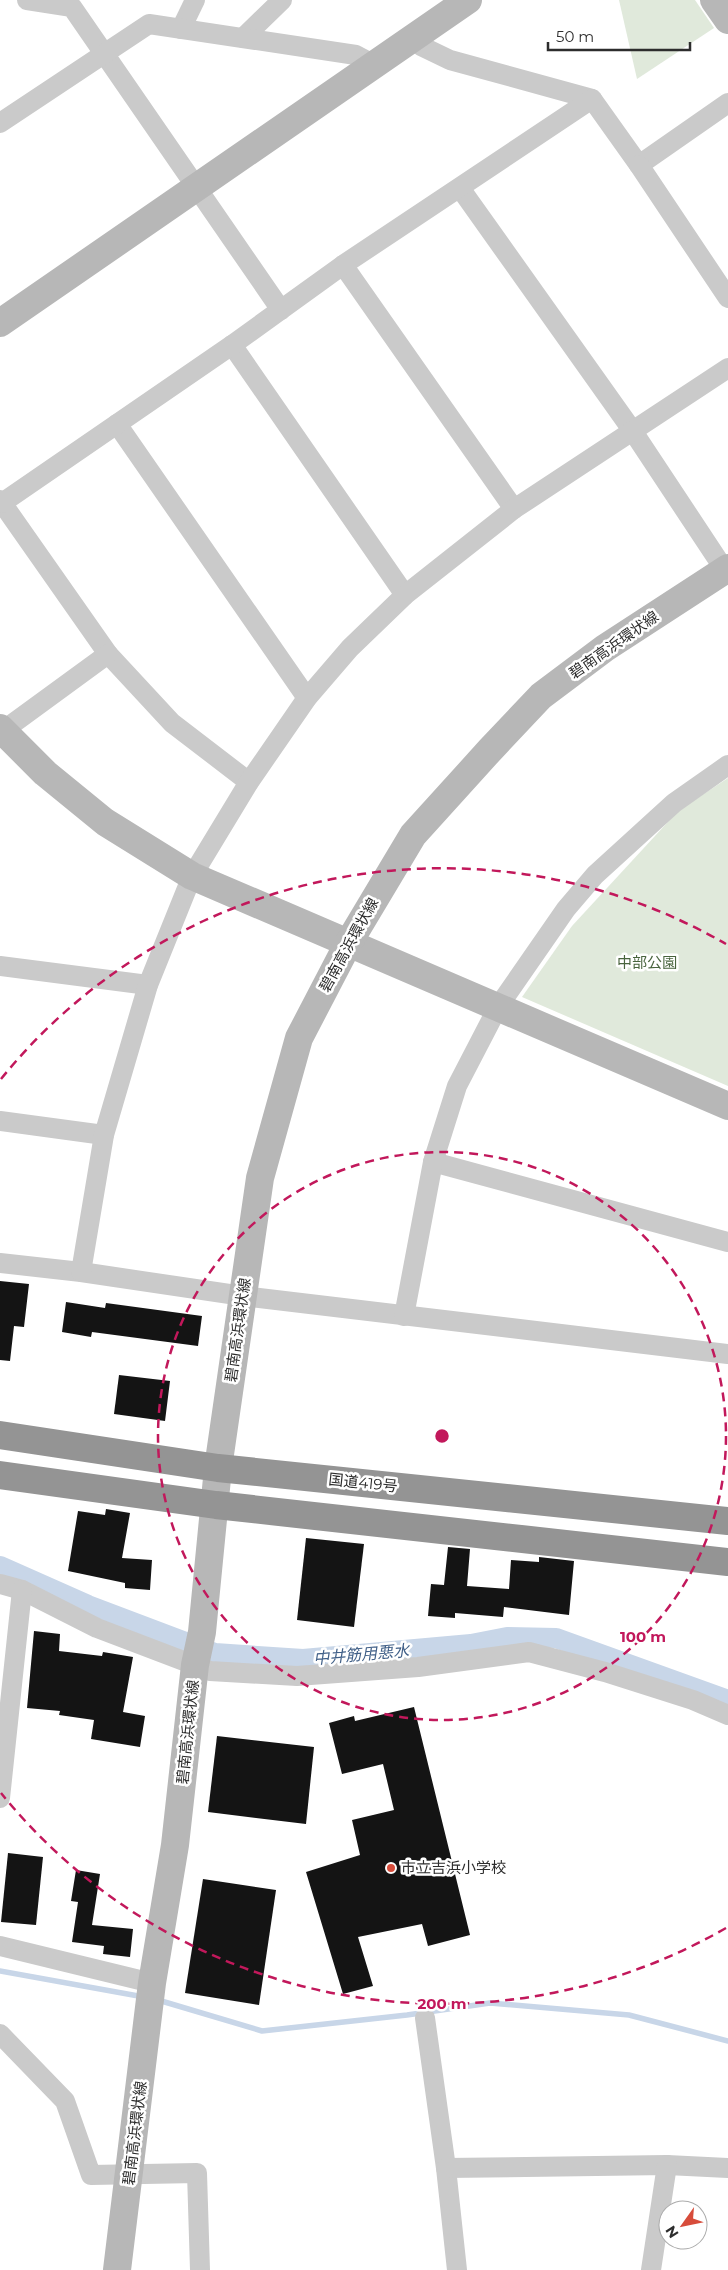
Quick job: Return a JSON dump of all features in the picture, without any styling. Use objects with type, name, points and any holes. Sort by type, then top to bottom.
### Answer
[{"type":"highway","name":"国道419号","points":[[0,1435],[218,1468],[728,1521]]},
{"type":"highway","points":[[0,1475],[216,1505],[728,1562]]},
{"type":"main road","points":[[0,323],[468,0]]},
{"type":"main road","points":[[714,0],[728,20]]},
{"type":"main road","name":"碧南高浜環状線","points":[[118,2270],[151,1994],[175,1845],[195,1665],[202,1632],[216,1505],[218,1468],[260,1178],[299,1038],[349,942],[414,835],[541,696],[606,648],[727,571]]},
{"type":"main road","points":[[1,731],[45,773],[105,822],[192,876],[728,1106]]},
{"type":"street","points":[[181,29],[195,0]]},
{"type":"street","points":[[242,38],[282,0]]},
{"type":"street","points":[[38,1],[72,7],[281,310]]},
{"type":"street","points":[[0,123],[149,24],[356,55],[373,64]]},
{"type":"street","points":[[414,38],[421,46],[450,60],[592,99],[640,165],[728,298]]},
{"type":"street","points":[[248,782],[172,723],[108,654],[1,502],[232,346],[343,265],[592,99]]},
{"type":"street","points":[[640,165],[728,103]]},
{"type":"street","points":[[460,188],[632,430],[727,571]]},
{"type":"street","points":[[343,265],[514,509]]},
{"type":"street","points":[[232,346],[405,595]]},
{"type":"street","points":[[81,1272],[104,1135],[148,985],[192,876],[248,782],[307,698],[350,648],[405,595],[514,509],[728,368]]},
{"type":"street","points":[[117,424],[307,698]]},
{"type":"street","points":[[1,731],[108,654]]},
{"type":"street","points":[[404,1316],[432,1162],[457,1086],[498,1007],[566,909],[595,875],[674,803],[728,765]]},
{"type":"street","points":[[0,966],[148,985]]},
{"type":"street","points":[[0,1122],[104,1135]]},
{"type":"street","points":[[432,1162],[728,1242]]},
{"type":"street","points":[[0,1263],[81,1272],[243,1296],[728,1354]]},
{"type":"street","points":[[0,1584],[22,1590],[97,1628],[210,1671],[297,1676],[418,1667],[529,1652],[605,1672],[693,1700],[728,1715]]},
{"type":"street","points":[[0,1798],[22,1590]]},
{"type":"street","points":[[0,1946],[151,1994]]},
{"type":"street","points":[[425,2018],[446,2168],[457,2270]]},
{"type":"street","points":[[0,2034],[65,2101],[91,2175],[197,2173],[200,2270]]},
{"type":"street","points":[[446,2168],[667,2165],[728,2168]]},
{"type":"street","points":[[652,2270],[667,2165]]},
{"type":"green space","points":[[619,0],[695,0],[714,28],[637,79]]},
{"type":"green space","name":"中部公園","points":[[728,778],[728,1086],[522,997],[572,926],[678,811]]},
{"type":"building","points":[[0,1281],[29,1284],[24,1327],[14,1326],[10,1361],[0,1360]]},
{"type":"building","points":[[66,1302],[105,1308],[106,1303],[202,1316],[198,1346],[92,1332],[91,1337],[62,1332]]},
{"type":"building","points":[[119,1375],[170,1381],[165,1421],[114,1414]]},
{"type":"building","points":[[106,1509],[130,1513],[122,1558],[152,1560],[150,1590],[125,1588],[125,1583],[68,1571],[78,1511],[105,1515]]},
{"type":"building","points":[[306,1538],[364,1544],[354,1627],[297,1620]]},
{"type":"building","points":[[448,1547],[470,1549],[467,1586],[509,1589],[511,1560],[539,1562],[539,1557],[574,1561],[569,1615],[504,1607],[503,1617],[455,1613],[455,1618],[428,1616],[431,1584],[444,1585]]},
{"type":"building","points":[[34,1631],[60,1634],[59,1651],[102,1656],[103,1652],[133,1657],[123,1712],[145,1716],[140,1747],[91,1739],[94,1720],[59,1715],[60,1711],[27,1708]]},
{"type":"building","points":[[414,1707],[470,1935],[428,1946],[422,1924],[358,1937],[373,1986],[343,1994],[306,1872],[360,1855],[352,1820],[394,1810],[383,1764],[342,1774],[329,1723],[354,1716],[355,1721]]},
{"type":"building","points":[[217,1736],[314,1747],[306,1824],[208,1812]]},
{"type":"building","points":[[8,1853],[43,1857],[36,1925],[1,1922]]},
{"type":"building","points":[[76,1870],[100,1874],[92,1925],[133,1929],[130,1957],[103,1954],[104,1946],[72,1942],[78,1902],[71,1901]]},
{"type":"building","points":[[203,1879],[276,1890],[259,2005],[185,1993]]},
{"type":"waterway","name":"中井筋用悪水","points":[[0,1566],[88,1605],[215,1653],[303,1659],[471,1644],[507,1637],[556,1638],[728,1700]]},
{"type":"waterway","points":[[0,1971],[144,1997]]},
{"type":"waterway","points":[[158,2000],[262,2031],[407,2015],[490,2003],[629,2015],[728,2041]]},
{"type":"place","name":"市立吉浜小学校","points":[[391,1868]]}]
